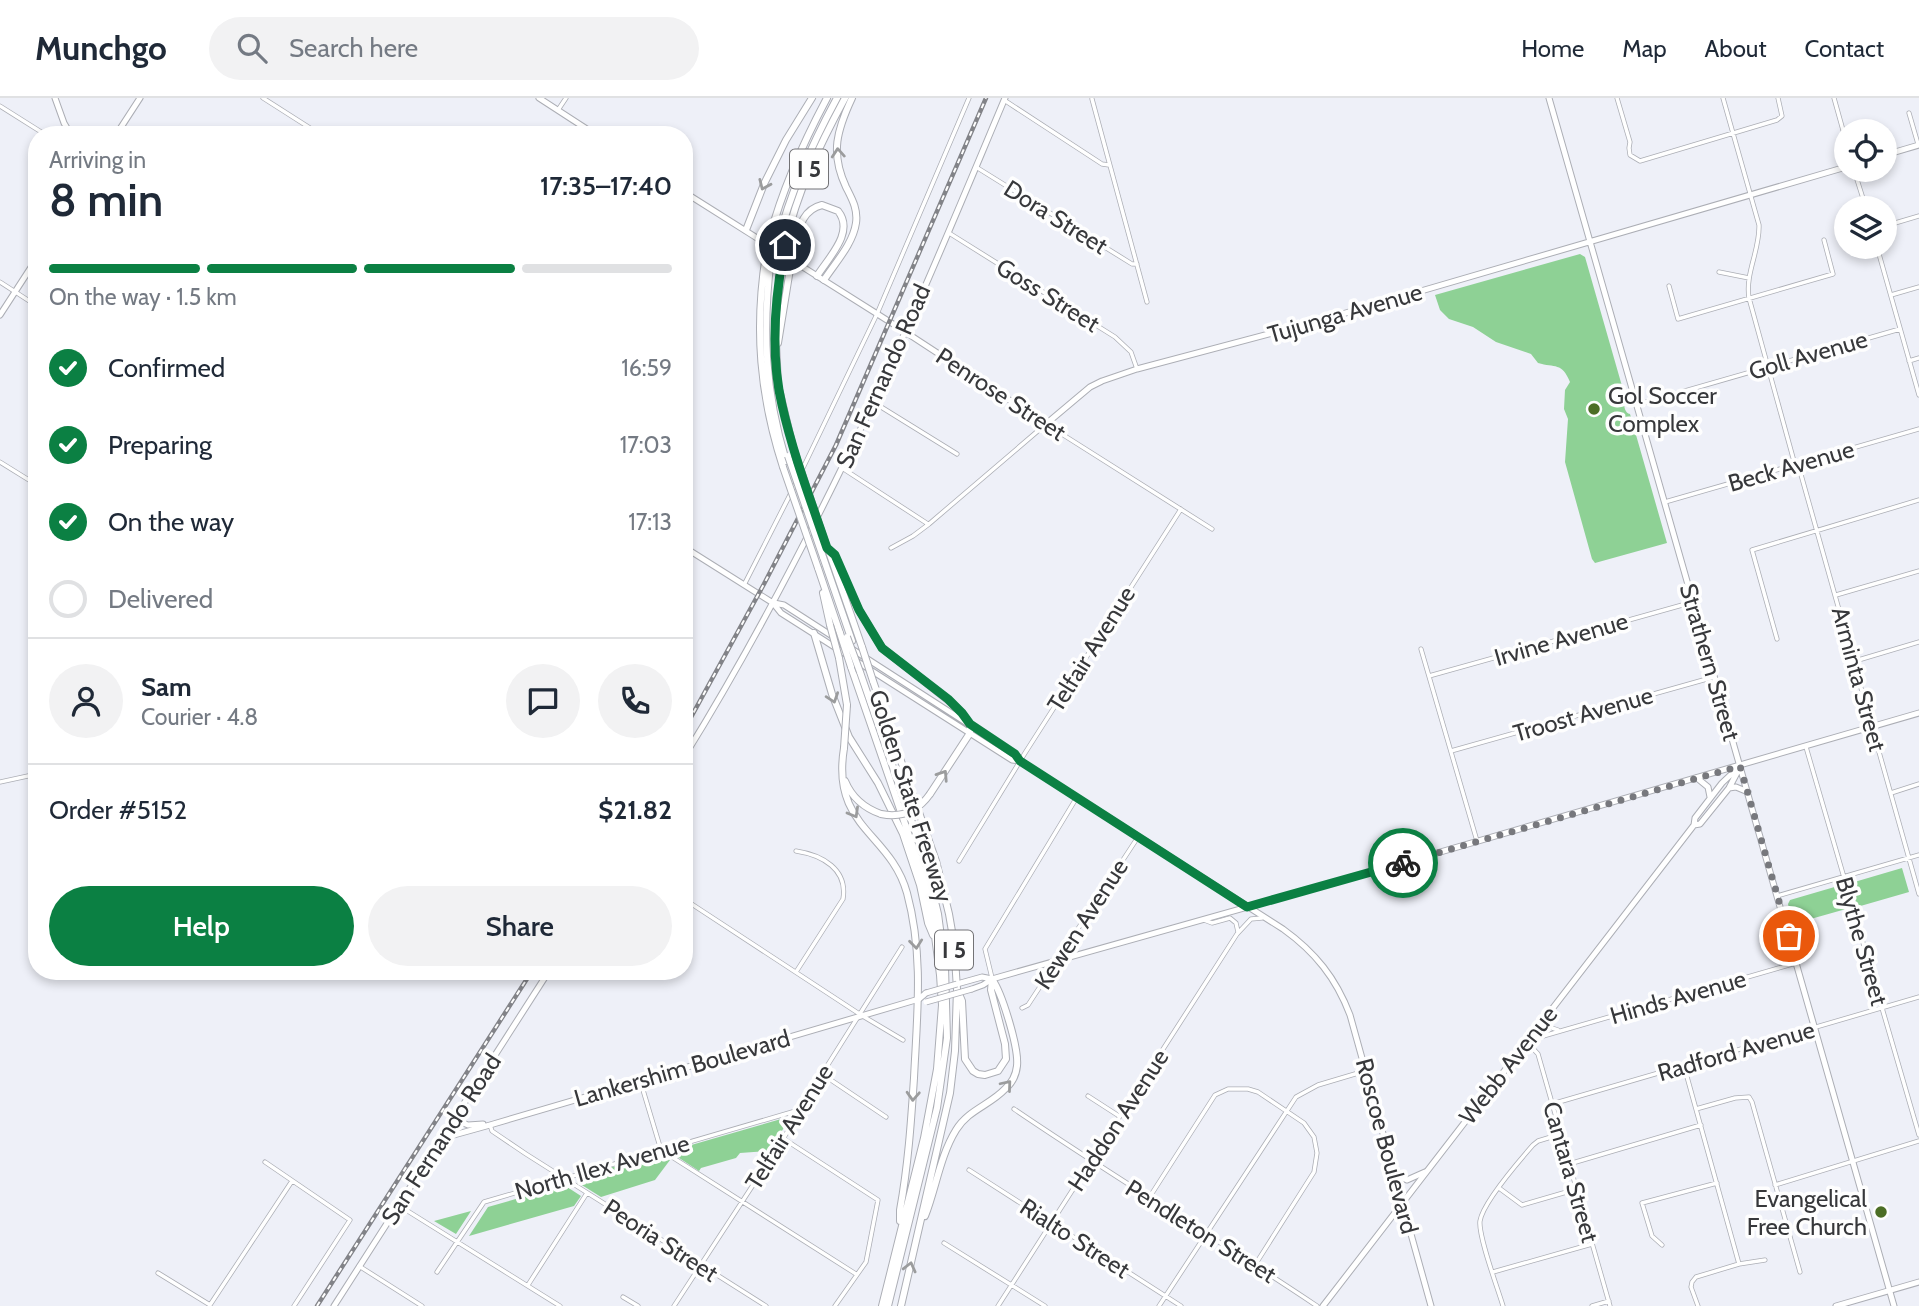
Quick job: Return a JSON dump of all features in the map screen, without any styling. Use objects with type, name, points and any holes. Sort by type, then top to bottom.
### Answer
[{"type":"highway","points":[[746,230],[764,184],[786,140],[812,98]]},
{"type":"highway","name":"Golden State Freeway","points":[[827,98],[790,173],[779,204],[777,240],[760,317],[762,378],[769,423],[786,461],[821,562],[821,578],[925,882],[937,944],[942,1005],[937,1069],[924,1138],[882,1306]]},
{"type":"highway","points":[[777,240],[794,186],[835,98]]},
{"type":"highway","name":"Golden State Freeway","points":[[845,98],[820,144],[791,219],[777,240],[773,259],[776,353],[782,404],[793,447],[936,861],[954,943],[957,1018],[953,1074],[901,1306]]},
{"type":"highway","points":[[821,278],[848,244],[856,226],[856,207],[842,177],[837,152],[838,131],[852,98]]},
{"type":"highway","points":[[776,353],[800,226],[809,210],[822,205],[831,206],[838,211],[845,223],[843,235],[821,278]]},
{"type":"highway","points":[[773,259],[769,336],[777,413],[786,461],[932,872],[946,935],[951,1004],[947,1067],[940,1107],[890,1306]]},
{"type":"highway","points":[[827,548],[835,555],[859,610],[882,648],[948,699],[970,724],[970,733],[921,805],[909,812],[895,815],[872,811],[858,802],[848,788],[844,774],[844,748]]},
{"type":"highway","points":[[821,578],[847,705],[841,775],[846,796],[858,822],[890,860],[906,891],[916,940],[923,1000],[911,1132],[900,1210],[900,1232]]},
{"type":"highway","points":[[814,633],[832,694],[849,737],[881,788],[903,834],[920,885],[928,923],[937,944]]},
{"type":"highway","points":[[957,989],[962,1001],[965,1059],[968,1066],[978,1074],[992,1074],[1003,1066],[1006,1052],[991,990],[992,979]]},
{"type":"highway","points":[[920,1228],[955,1131],[974,1111],[1005,1090],[1016,1075],[1015,1046],[999,988],[992,979]]},
{"type":"main road","points":[[55,98],[67,126]]},
{"type":"main road","points":[[122,126],[140,98]]},
{"type":"main road","points":[[539,98],[582,126]]},
{"type":"main road","name":"Strathern Street","points":[[1549,98],[1894,1306]]},
{"type":"main road","name":"San Fernando Road","points":[[693,742],[744,657],[842,468],[1005,99]]},
{"type":"main road","points":[[1897,152],[1919,146]]},
{"type":"main road","name":"Tujunga Avenue","points":[[1046,424],[1090,387],[1137,369],[1277,333],[1834,170]]},
{"type":"main road","name":"Penrose Street","points":[[693,198],[1046,424]]},
{"type":"main road","points":[[0,315],[28,273]]},
{"type":"main road","points":[[693,553],[773,603],[784,605],[970,724],[1015,754],[1020,761]]},
{"type":"main road","points":[[773,603],[781,613],[923,704],[1012,760],[1020,761]]},
{"type":"main road","points":[[923,704],[928,701],[942,706]]},
{"type":"main road","name":"Lankershim Boulevard","points":[[444,1135],[454,1135],[490,1125],[861,1015],[972,989],[992,979],[1919,713]]},
{"type":"main road","name":"Roscoe Boulevard","points":[[1020,761],[1266,918],[1305,945],[1324,966],[1339,988],[1350,1015],[1431,1306]]},
{"type":"main road","name":"Webb Avenue","points":[[1694,825],[1700,824],[1729,788],[1740,766]]},
{"type":"main road","name":"Webb Avenue","points":[[1323,1306],[1694,825],[1695,818],[1721,783],[1740,766]]},
{"type":"main road","points":[[1697,778],[1708,787],[1710,799]]},
{"type":"main road","points":[[1729,788],[1736,787],[1748,792]]},
{"type":"main road","name":"Lankershim Boulevard","points":[[923,1000],[926,993],[982,977],[992,979]]},
{"type":"main road","name":"San Fernando Road","points":[[334,1306],[543,980]]},
{"type":"main road","points":[[461,1109],[464,1124],[490,1125]]},
{"type":"main road","points":[[1391,1163],[1404,1179],[1410,1180],[1425,1172]]},
{"type":"main road","points":[[1836,1306],[1919,1282]]},
{"type":"street","points":[[263,98],[307,126]]},
{"type":"street","points":[[558,110],[566,98]]},
{"type":"street","name":"San Fernando Road","points":[[744,586],[877,314],[969,98]]},
{"type":"street","points":[[1092,98],[1147,302]]},
{"type":"street","points":[[1617,98],[1630,142],[1630,155],[1640,161],[1774,121],[1782,116],[1778,98]]},
{"type":"street","name":"Arminta Street","points":[[1723,98],[1759,225],[1760,235],[1749,278],[1749,298],[1836,595],[1919,894]]},
{"type":"street","points":[[1834,98],[1840,119]]},
{"type":"street","points":[[1005,99],[1101,164],[1110,165]]},
{"type":"street","points":[[0,106],[32,126]]},
{"type":"street","points":[[1909,113],[1919,146]]},
{"type":"street","name":"Dora Street","points":[[976,167],[1132,264],[1137,264]]},
{"type":"street","points":[[1897,222],[1919,216]]},
{"type":"street","name":"Goss Street","points":[[947,232],[1115,337],[1131,352],[1137,369]]},
{"type":"street","points":[[1669,286],[1678,319],[1833,274],[1824,240]]},
{"type":"street","points":[[1880,259],[1919,396]]},
{"type":"street","points":[[1719,272],[1749,278]]},
{"type":"street","points":[[0,282],[28,300]]},
{"type":"street","points":[[1890,295],[1919,287]]},
{"type":"street","name":"Goll Avenue","points":[[1636,405],[1900,329]]},
{"type":"street","points":[[1909,361],[1919,358]]},
{"type":"street","points":[[873,402],[957,454]]},
{"type":"street","name":"Penrose Street","points":[[1046,424],[1212,529]]},
{"type":"street","name":"Tujunga Avenue","points":[[891,548],[929,524],[1046,424]]},
{"type":"street","name":"Beck Avenue","points":[[1664,502],[1919,429]]},
{"type":"street","points":[[0,462],[28,479]]},
{"type":"street","points":[[842,468],[929,524]]},
{"type":"street","points":[[1777,639],[1752,550],[1919,500]]},
{"type":"street","name":"Telfair Avenue","points":[[959,861],[1181,509]]},
{"type":"street","points":[[1836,595],[1919,571]]},
{"type":"street","name":"Irvine Avenue","points":[[1429,676],[1693,602]]},
{"type":"street","points":[[1854,661],[1919,642]]},
{"type":"street","points":[[1420,649],[1477,841]]},
{"type":"street","name":"Troost Avenue","points":[[1451,751],[1714,677]]},
{"type":"street","name":"Blythe Street","points":[[1806,747],[1919,1135]]},
{"type":"street","points":[[0,782],[28,776]]},
{"type":"street","points":[[1890,793],[1919,784]]},
{"type":"street","points":[[992,979],[985,949],[1077,797]]},
{"type":"street","name":"Kewen Avenue","points":[[1022,1008],[1028,1005],[1138,837]]},
{"type":"street","points":[[796,851],[809,853],[836,869],[845,888],[843,899],[796,972]]},
{"type":"street","points":[[1777,896],[1919,855]]},
{"type":"street","points":[[693,905],[903,1040]]},
{"type":"street","points":[[1203,919],[1212,923],[1230,918],[1238,926],[1237,934]]},
{"type":"street","name":"Haddon Avenue","points":[[998,1306],[1237,934],[1251,919],[1266,918]]},
{"type":"street","name":"Telfair Avenue","points":[[674,1306],[783,1139],[902,947]]},
{"type":"street","name":"Hinds Avenue","points":[[1526,1041],[1796,963]]},
{"type":"street","name":"Radford Avenue","points":[[1552,1104],[1919,997]]},
{"type":"street","points":[[1544,1020],[1560,1031]]},
{"type":"street","name":"Cantara Street","points":[[1526,1041],[1538,1054],[1610,1304]]},
{"type":"street","points":[[1684,1066],[1740,1264]]},
{"type":"street","points":[[1159,1306],[1296,1097],[1307,1090],[1365,1071]]},
{"type":"street","points":[[822,1074],[886,1117]]},
{"type":"street","points":[[640,1080],[661,1150],[856,1274]]},
{"type":"street","points":[[1149,1198],[1220,1092],[1228,1089],[1252,1090],[1287,1110],[1304,1123],[1314,1137],[1317,1153],[1314,1172],[1255,1265]]},
{"type":"street","points":[[1088,1096],[1119,1116]]},
{"type":"street","points":[[1696,1109],[1735,1098],[1749,1097],[1800,1272]]},
{"type":"street","name":"North Ilex Avenue","points":[[438,1272],[484,1202],[801,1109]]},
{"type":"street","name":"Pendleton Street","points":[[1014,1110],[1317,1306]]},
{"type":"street","name":"Peoria Street","points":[[490,1125],[492,1131],[766,1306]]},
{"type":"street","points":[[1569,1164],[1701,1125]]},
{"type":"street","points":[[1503,1306],[1481,1233],[1480,1220],[1499,1188],[1533,1145],[1561,1134]]},
{"type":"street","points":[[783,1139],[878,1200],[866,1262],[835,1306]]},
{"type":"street","points":[[1775,1185],[1919,1142]]},
{"type":"street","points":[[158,1273],[211,1306],[292,1181],[265,1162]]},
{"type":"street","name":"Rialto Street","points":[[969,1170],[1181,1306]]},
{"type":"street","name":"San Fernando Road","points":[[292,1181],[350,1220],[294,1306]]},
{"type":"street","points":[[1662,1245],[1653,1236],[1642,1203],[1717,1183]]},
{"type":"street","points":[[1499,1188],[1522,1205],[1577,1189]]},
{"type":"street","points":[[527,1286],[587,1193]]},
{"type":"street","points":[[398,1205],[560,1306]]},
{"type":"street","points":[[944,1243],[1045,1306]]},
{"type":"street","points":[[1493,1272],[1592,1244]]},
{"type":"street","points":[[1698,1306],[1691,1287],[1696,1277],[1765,1260]]},
{"type":"street","points":[[359,1266],[422,1306]]},
{"type":"street","points":[[623,1297],[638,1306]]},
{"type":"street","points":[[1592,1306],[1610,1304]]},
{"type":"green space","name":"Gol Soccer Complex","points":[[1580,254],[1585,257],[1626,400],[1625,408],[1630,414],[1667,543],[1595,563],[1565,462],[1568,419],[1564,409],[1565,390],[1570,382],[1567,376],[1557,367],[1538,363],[1531,354],[1496,342],[1473,327],[1449,319],[1440,310],[1435,295]]},
{"type":"green space","points":[[1902,868],[1909,892],[1857,907],[1851,883]]},
{"type":"green space","points":[[1838,886],[1846,909],[1793,924],[1788,904],[1790,900]]},
{"type":"green space","points":[[781,1119],[785,1126],[769,1151],[740,1153],[736,1158],[701,1168],[699,1171],[673,1154],[674,1150]]},
{"type":"green space","points":[[658,1154],[670,1160],[655,1180],[601,1197],[577,1182],[578,1177]]},
{"type":"green space","points":[[564,1185],[581,1196],[574,1206],[469,1236],[488,1207]]},
{"type":"green space","points":[[471,1211],[456,1234],[434,1221]]},
{"type":"railway","points":[[693,714],[836,445],[986,98]]},
{"type":"railway","points":[[317,1306],[526,980]]},
{"type":"way so far","points":[[1403,863],[1740,766],[1789,936]]},
{"type":"place","name":"Gol Soccer Complex","points":[[1594,409]]},
{"type":"place","name":"Evangelical Free Church","points":[[1881,1212]]},
{"type":"route","points":[[785,245],[775,323],[778,385],[782,404],[793,447],[827,548],[835,555],[847,587],[882,648],[948,699],[970,724],[1015,754],[1020,761],[1247,907],[1403,863]]}]
